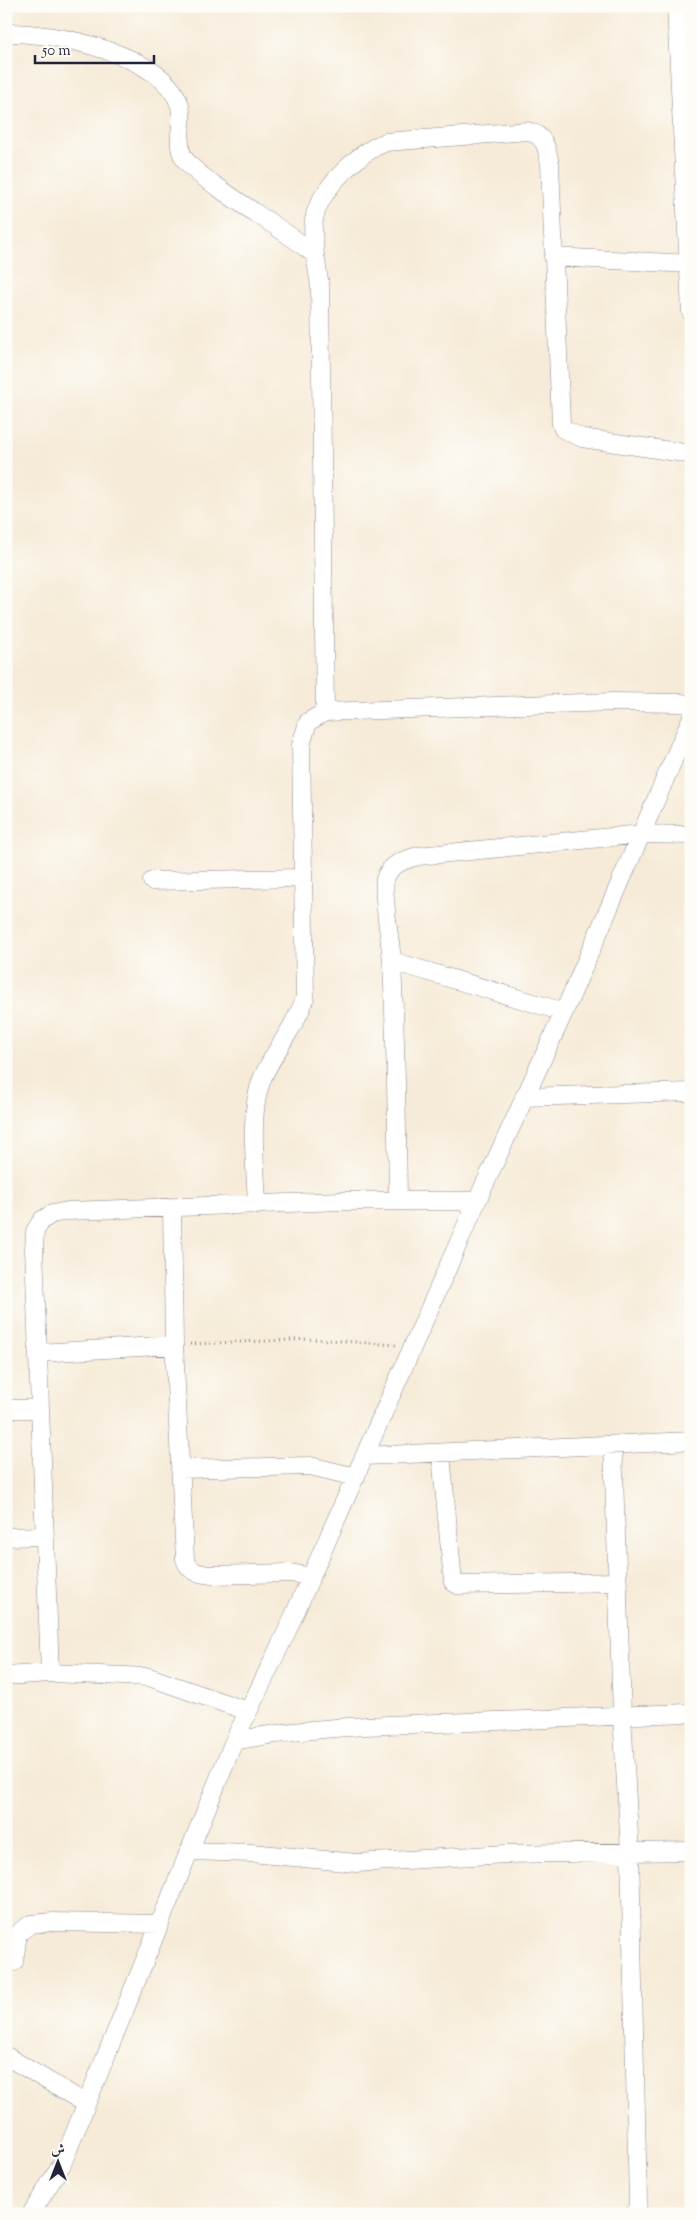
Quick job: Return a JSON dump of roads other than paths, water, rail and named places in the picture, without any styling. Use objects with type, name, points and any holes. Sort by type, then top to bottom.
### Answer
[{"type":"street","points":[[676,6],[691,312]]},
{"type":"street","points":[[6,33],[38,34],[78,41],[105,49],[149,71],[165,84],[180,105],[180,146],[185,160],[216,186],[294,238],[315,255]]},
{"type":"street","points":[[325,712],[320,286],[315,255],[313,223],[316,211],[342,173],[354,160],[373,147],[386,142],[527,131],[537,133],[544,141],[551,177],[561,423],[567,433],[582,438],[691,454]]},
{"type":"street","points":[[553,257],[690,264]]},
{"type":"street","points":[[258,1205],[255,1116],[258,1092],[270,1061],[300,1013],[305,998],[301,745],[308,722],[325,712],[613,702],[658,702],[691,705]]},
{"type":"street","points":[[30,2214],[62,2164],[85,2103],[247,1711],[356,1477],[477,1201],[564,1012],[691,719]]},
{"type":"street","points":[[398,1200],[392,961],[386,879],[392,868],[402,861],[418,856],[642,834],[691,835]]},
{"type":"street","points":[[152,881],[303,878]]},
{"type":"street","points":[[392,961],[564,1012]]},
{"type":"street","points":[[524,1097],[691,1092]]},
{"type":"street","points":[[50,1673],[34,1249],[35,1231],[42,1220],[52,1214],[68,1211],[398,1200],[477,1201]]},
{"type":"street","points":[[172,1207],[174,1345],[184,1559],[192,1570],[212,1575],[291,1573],[311,1577]]},
{"type":"street","points":[[38,1353],[174,1345]]},
{"type":"street","points":[[6,1409],[39,1409]]},
{"type":"street","points":[[365,1456],[691,1441]]},
{"type":"street","points":[[614,1445],[622,1715],[630,1852],[638,2193],[636,2214]]},
{"type":"street","points":[[441,1454],[453,1582],[458,1585],[618,1582]]},
{"type":"street","points":[[180,1469],[310,1466],[356,1477]]},
{"type":"street","points":[[6,1538],[44,1536]]},
{"type":"street","points":[[6,1676],[50,1673],[149,1677],[247,1711]]},
{"type":"street","points":[[234,1741],[258,1736],[321,1730],[691,1713]]},
{"type":"street","points":[[190,1851],[250,1853],[357,1863],[506,1854],[691,1851]]},
{"type":"street","points":[[14,1962],[18,1932],[31,1924],[53,1922],[160,1924]]},
{"type":"street","points":[[6,2056],[85,2103]]}]
